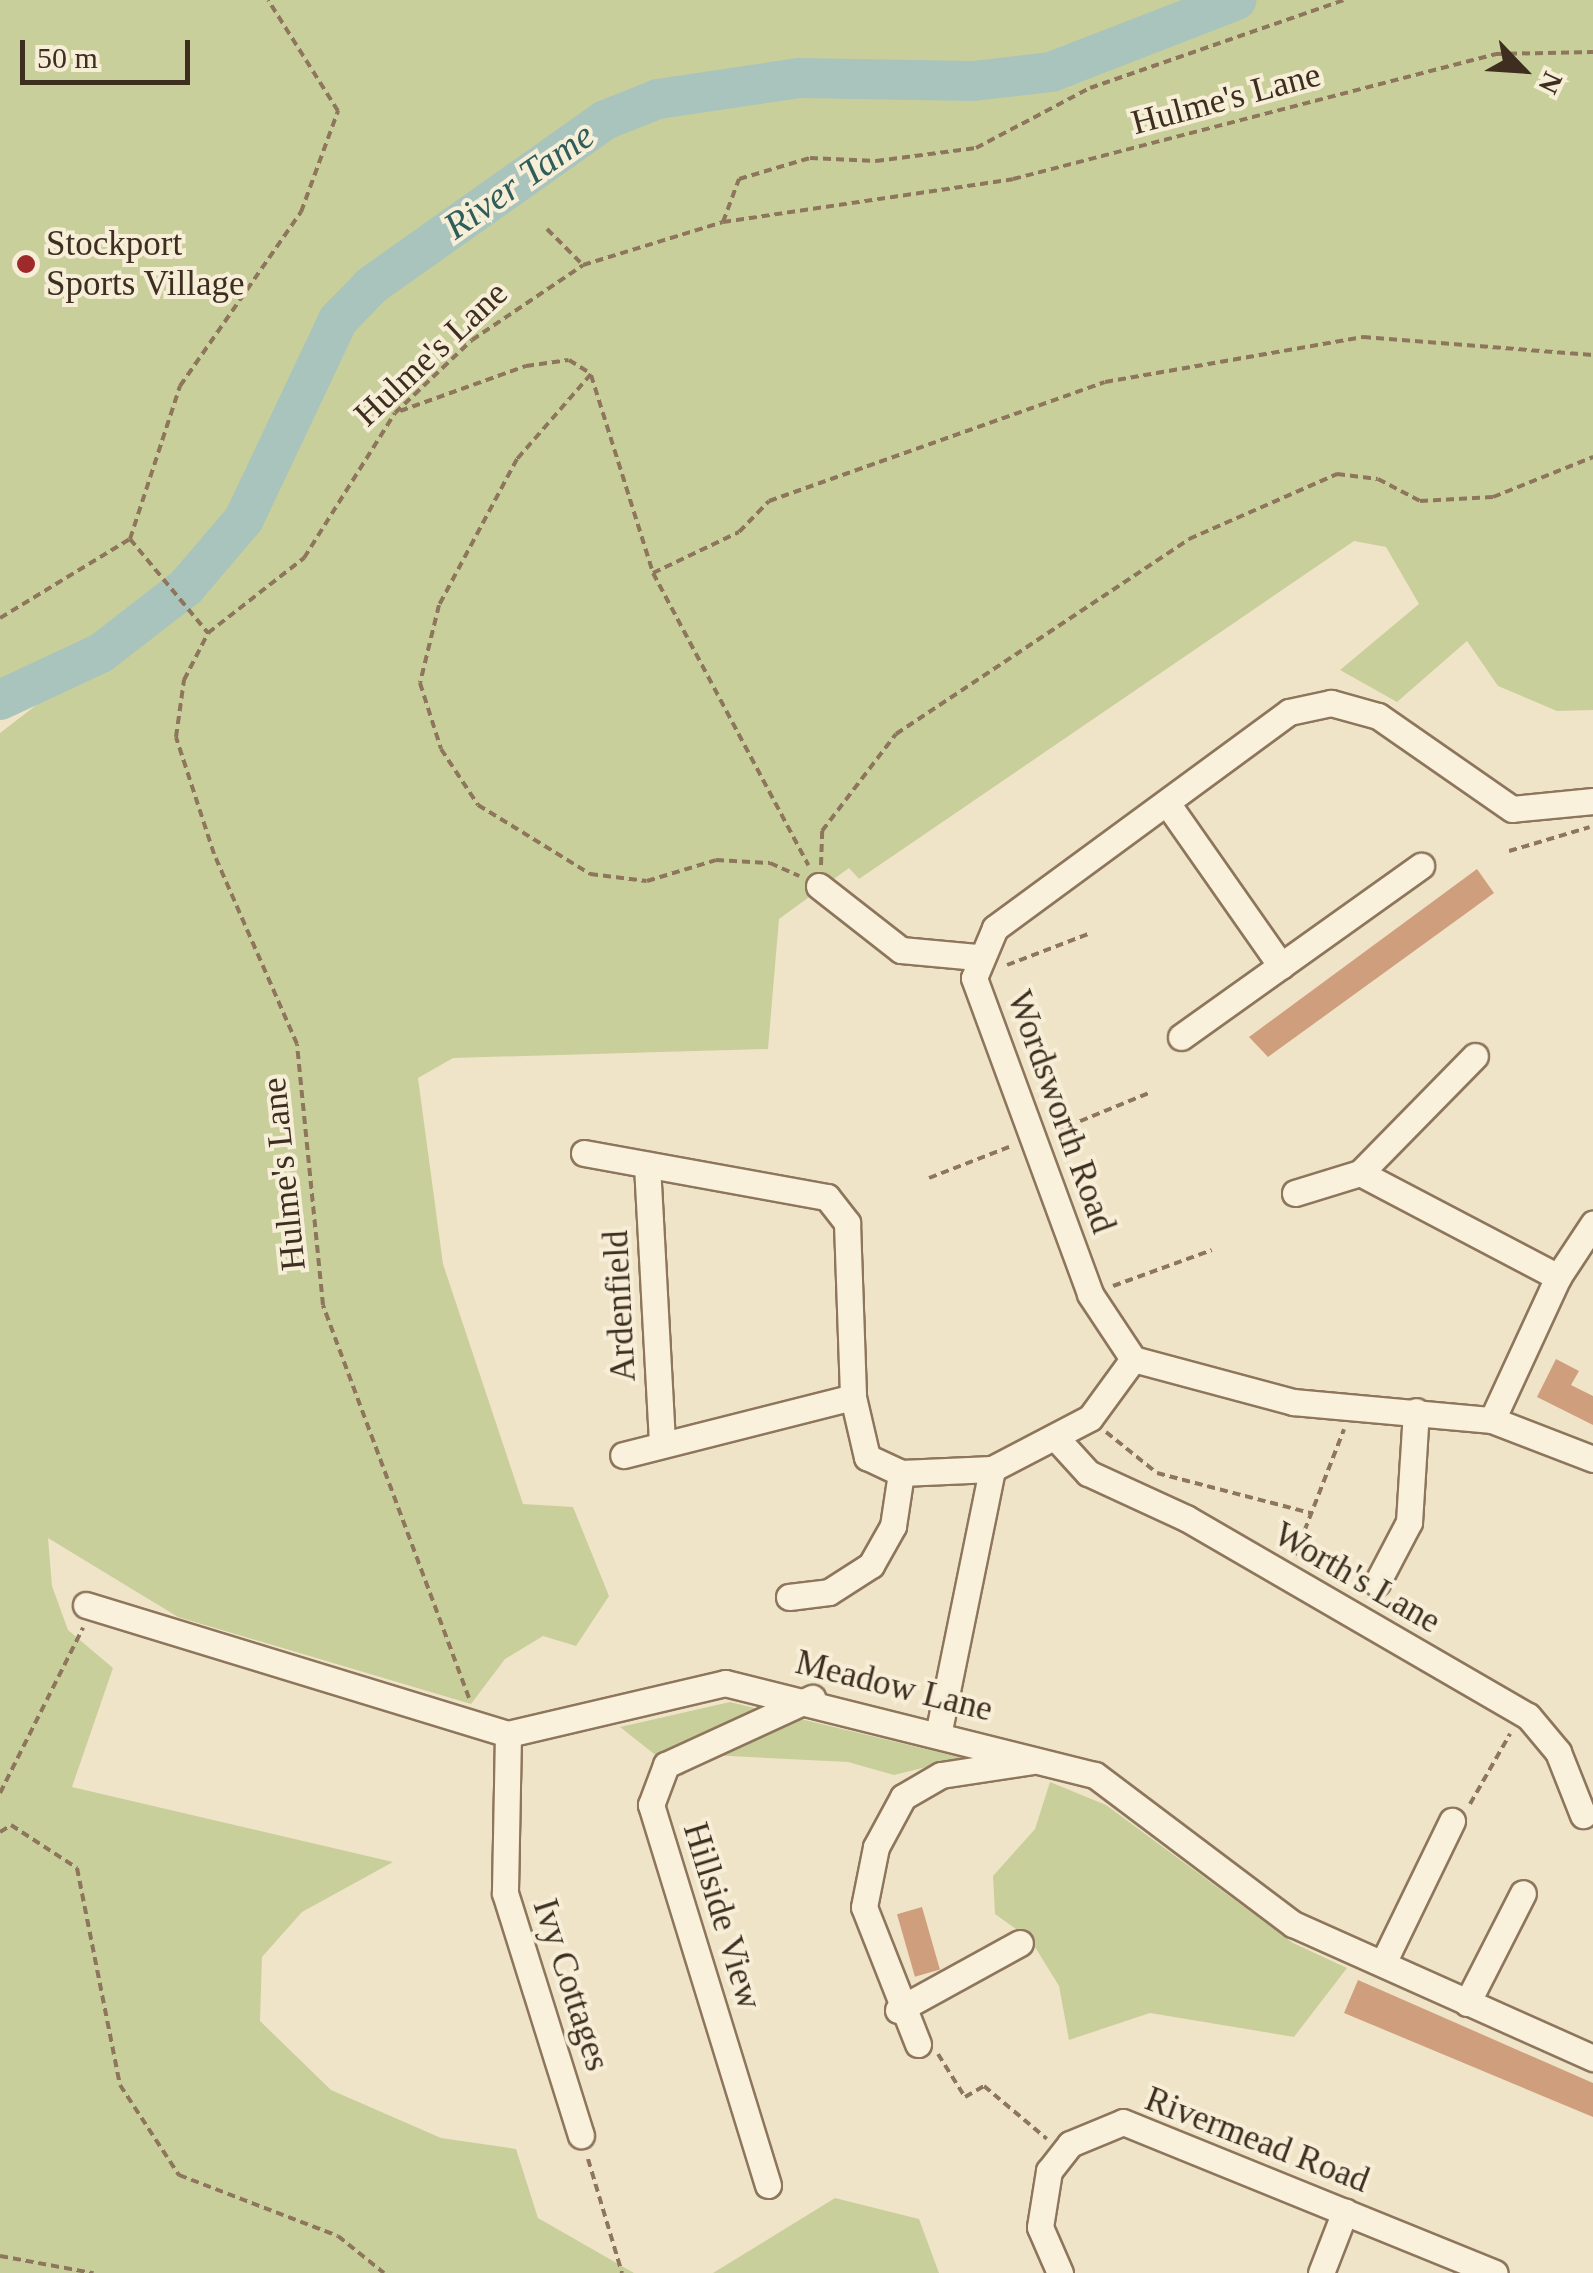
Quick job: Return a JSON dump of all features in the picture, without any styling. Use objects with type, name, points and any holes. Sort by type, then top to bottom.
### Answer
[{"type":"street","name":"Wordsworth Road","points":[[1134,1359],[1090,1294],[976,968],[995,928],[1288,712],[1330,702],[1378,716],[1512,809],[1593,802]]},
{"type":"street","points":[[1166,803],[1281,966]]},
{"type":"street","points":[[1181,1037],[1420,866]]},
{"type":"street","points":[[819,886],[900,950],[976,968]]},
{"type":"street","points":[[1296,1192],[1360,1173],[1476,1056]]},
{"type":"street","points":[[584,1153],[827,1198],[847,1223],[854,1397],[867,1457],[900,1472],[992,1469],[1057,1439],[1090,1418],[1134,1359],[1228,1388],[1350,1406],[1492,1420],[1593,1459]]},
{"type":"street","name":"Ardenfield","points":[[646,1164],[662,1443]]},
{"type":"street","points":[[1360,1173],[1558,1277]]},
{"type":"street","points":[[1492,1420],[1558,1277],[1593,1224]]},
{"type":"street","points":[[623,1456],[854,1397]]},
{"type":"street","points":[[1377,1583],[1409,1522],[1416,1412]]},
{"type":"street","name":"Worth's Lane","points":[[1057,1439],[1088,1473],[1186,1518],[1522,1712],[1558,1752],[1584,1815]]},
{"type":"street","points":[[938,1734],[992,1469]]},
{"type":"street","points":[[789,1597],[828,1592],[871,1565],[892,1526],[900,1472]]},
{"type":"street","name":"Meadow Lane","points":[[86,1605],[508,1734],[726,1683],[812,1698],[1095,1775],[1294,1924],[1593,2058]]},
{"type":"street","name":"Hillside View","points":[[768,2185],[651,1805],[666,1764],[812,1698]]},
{"type":"street","name":"Ivy Cottages","points":[[508,1734],[505,1893],[582,2136]]},
{"type":"street","points":[[918,2044],[898,2010],[864,1906],[885,1831],[903,1798],[940,1776],[1036,1758]]},
{"type":"street","points":[[1383,1963],[1452,1821]]},
{"type":"street","points":[[1467,2003],[1523,1893]]},
{"type":"street","points":[[898,2010],[1020,1943]]},
{"type":"street","name":"Rivermead Road","points":[[1062,2152],[1123,2122],[1495,2273]]},
{"type":"street","points":[[1060,2273],[1040,2208],[1062,2152]]},
{"type":"street","points":[[1321,2273],[1345,2211]]},
{"type":"path","points":[[0,618],[130,539],[180,386],[300,212],[338,111],[268,0]]},
{"type":"path","points":[[724,222],[739,178],[810,158],[876,162],[976,148],[1090,88],[1344,0]]},
{"type":"path","name":"Hulme's Lane","points":[[465,1723],[470,1692],[324,1305],[297,1044],[214,854],[176,737],[184,680],[208,633],[304,558],[395,413],[472,340],[583,265],[724,222],[1013,179],[1496,54],[1593,52]]},
{"type":"path","points":[[548,229],[583,265]]},
{"type":"path","points":[[653,573],[739,532],[770,501],[1105,382],[1363,337],[1593,355]]},
{"type":"path","points":[[395,413],[526,366],[569,360],[590,374],[653,573],[819,886]]},
{"type":"path","points":[[590,374],[518,459],[439,605],[420,683],[442,749],[478,805],[590,874],[647,881],[716,860],[752,862],[819,886]]},
{"type":"path","points":[[819,886],[822,831],[896,734],[1189,540],[1337,474],[1378,480],[1420,502],[1493,497],[1593,458]]},
{"type":"path","points":[[130,539],[163,569],[208,633]]},
{"type":"path","points":[[1509,852],[1593,826]]},
{"type":"path","points":[[976,968],[1091,933]]},
{"type":"path","points":[[929,1178],[1149,1094]]},
{"type":"path","points":[[1090,1294],[1212,1250]]},
{"type":"path","points":[[1293,1560],[1350,1406]]},
{"type":"path","points":[[1102,1429],[1157,1473],[1311,1514]]},
{"type":"path","points":[[0,1793],[82,1628],[120,1616]]},
{"type":"path","points":[[1452,1821],[1461,1820],[1522,1712]]},
{"type":"path","points":[[0,1832],[11,1825],[76,1868],[120,2085],[179,2175],[338,2236],[384,2273]]},
{"type":"path","points":[[918,2044],[938,2054],[966,2097],[984,2086],[1062,2152]]},
{"type":"path","points":[[582,2136],[622,2273]]},
{"type":"path","points":[[0,2256],[94,2273]]},
{"type":"green space","points":[[0,0],[1593,0],[1593,710],[1557,711],[1498,686],[1467,641],[1397,702],[1340,670],[1419,604],[1386,547],[1354,541],[859,879],[849,868],[779,919],[768,1049],[453,1058],[418,1078],[443,1264],[523,1504],[573,1507],[609,1596],[576,1646],[543,1636],[505,1659],[471,1704],[178,1617],[48,1538],[52,1586],[68,1630],[113,1668],[72,1787],[393,1862],[302,1912],[262,1957],[260,2021],[331,2090],[441,2138],[516,2149],[538,2218],[634,2273],[0,2273],[0,733],[43,700],[0,689]]},
{"type":"green space","points":[[730,1702],[963,1758],[894,1775],[848,1762],[710,1755],[682,1776],[620,1727]]},
{"type":"green space","points":[[1050,1782],[1106,1805],[1293,1943],[1347,1968],[1294,2037],[1150,2013],[1069,2040],[1059,1986],[1030,1939],[995,1914],[993,1876],[1035,1829]]},
{"type":"green space","points":[[835,2198],[919,2219],[939,2273],[713,2273]]},
{"type":"building","points":[[1477,869],[1494,893],[1268,1057],[1249,1037]]},
{"type":"building","points":[[1556,1359],[1579,1371],[1571,1385],[1593,1396],[1593,1425],[1537,1397]]},
{"type":"building","points":[[922,1907],[940,1969],[915,1977],[897,1914]]},
{"type":"building","points":[[1358,1980],[1593,2083],[1593,2117],[1344,2013]]},
{"type":"waterway","name":"River Tame","points":[[0,700],[101,653],[186,587],[244,519],[338,320],[372,285],[605,120],[658,99],[799,78],[973,81],[1051,72],[1237,0]]},
{"type":"place","name":"Stockport Sports Village","points":[[26,264]]}]
